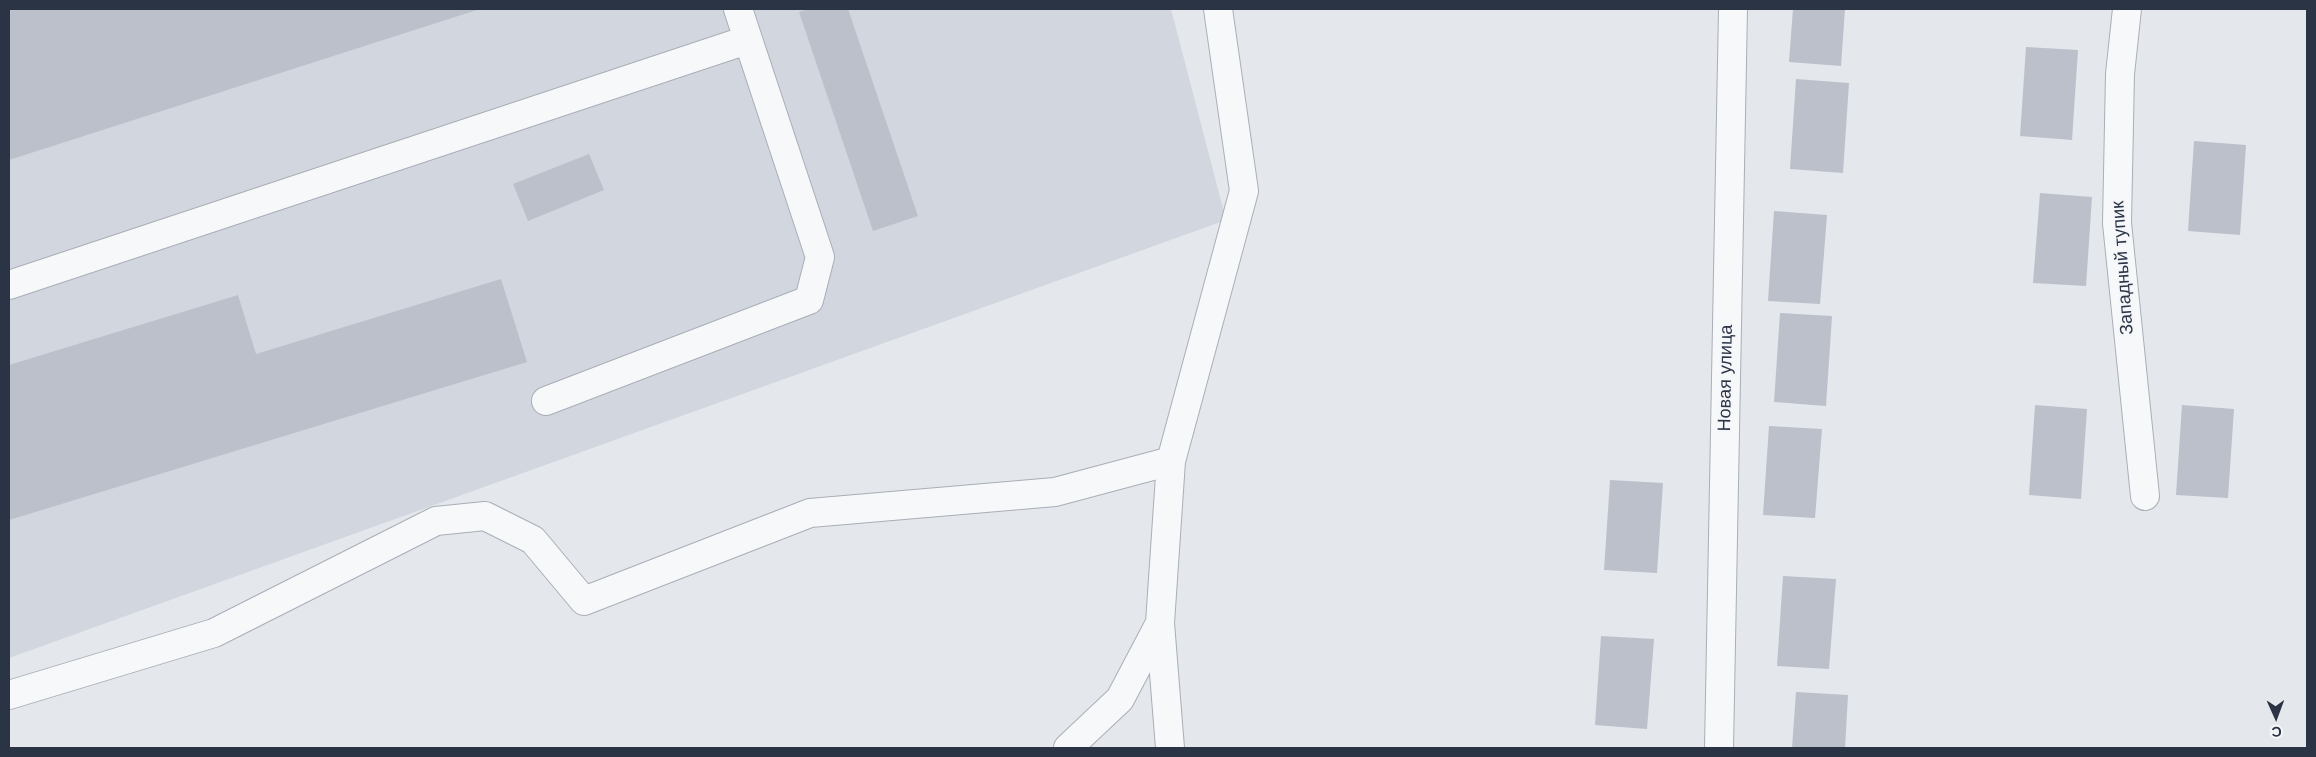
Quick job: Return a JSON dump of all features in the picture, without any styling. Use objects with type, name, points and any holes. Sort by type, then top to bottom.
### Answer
[{"type":"street","points":[[546,401],[810,300],[820,257],[738,9]]},
{"type":"street","points":[[1170,748],[1160,623],[1171,461],[1244,191],[1218,9]]},
{"type":"street","name":"Новая улица","points":[[1719,748],[1733,9]]},
{"type":"street","name":"Западный тупик","points":[[2127,9],[2120,74],[2117,224],[2145,496]]},
{"type":"street","points":[[9,286],[747,40]]},
{"type":"street","points":[[9,695],[214,633],[436,521],[485,516],[534,540],[584,600],[810,513],[1055,492],[1171,461]]},
{"type":"street","points":[[1068,748],[1120,699],[1160,623]]},
{"type":"shaded area","points":[[9,9],[1171,9],[1226,220],[9,658]]},
{"type":"building","points":[[9,9],[480,9],[9,160]]},
{"type":"building","points":[[808,9],[848,9],[918,216],[873,231],[799,12]]},
{"type":"building","points":[[1793,9],[1845,9],[1841,66],[1789,62]]},
{"type":"building","points":[[2026,47],[2078,50],[2072,140],[2020,136]]},
{"type":"building","points":[[1796,79],[1849,83],[1843,173],[1790,169]]},
{"type":"building","points":[[2194,141],[2246,145],[2240,235],[2188,231]]},
{"type":"building","points":[[589,154],[604,190],[528,221],[513,184]]},
{"type":"building","points":[[2040,193],[2092,197],[2086,286],[2033,283]]},
{"type":"building","points":[[1774,211],[1827,215],[1820,304],[1768,301]]},
{"type":"building","points":[[501,279],[527,362],[9,520],[9,365],[238,295],[256,354]]},
{"type":"building","points":[[1780,313],[1832,316],[1826,406],[1774,402]]},
{"type":"building","points":[[2035,405],[2087,409],[2081,499],[2029,495]]},
{"type":"building","points":[[2182,405],[2234,409],[2228,498],[2176,495]]},
{"type":"building","points":[[1769,426],[1822,429],[1815,518],[1763,515]]},
{"type":"building","points":[[1610,480],[1663,483],[1657,573],[1604,570]]},
{"type":"building","points":[[1783,576],[1836,579],[1829,669],[1777,666]]},
{"type":"building","points":[[1601,636],[1654,639],[1647,729],[1595,725]]},
{"type":"building","points":[[1796,692],[1848,695],[1845,748],[1792,748]]}]
